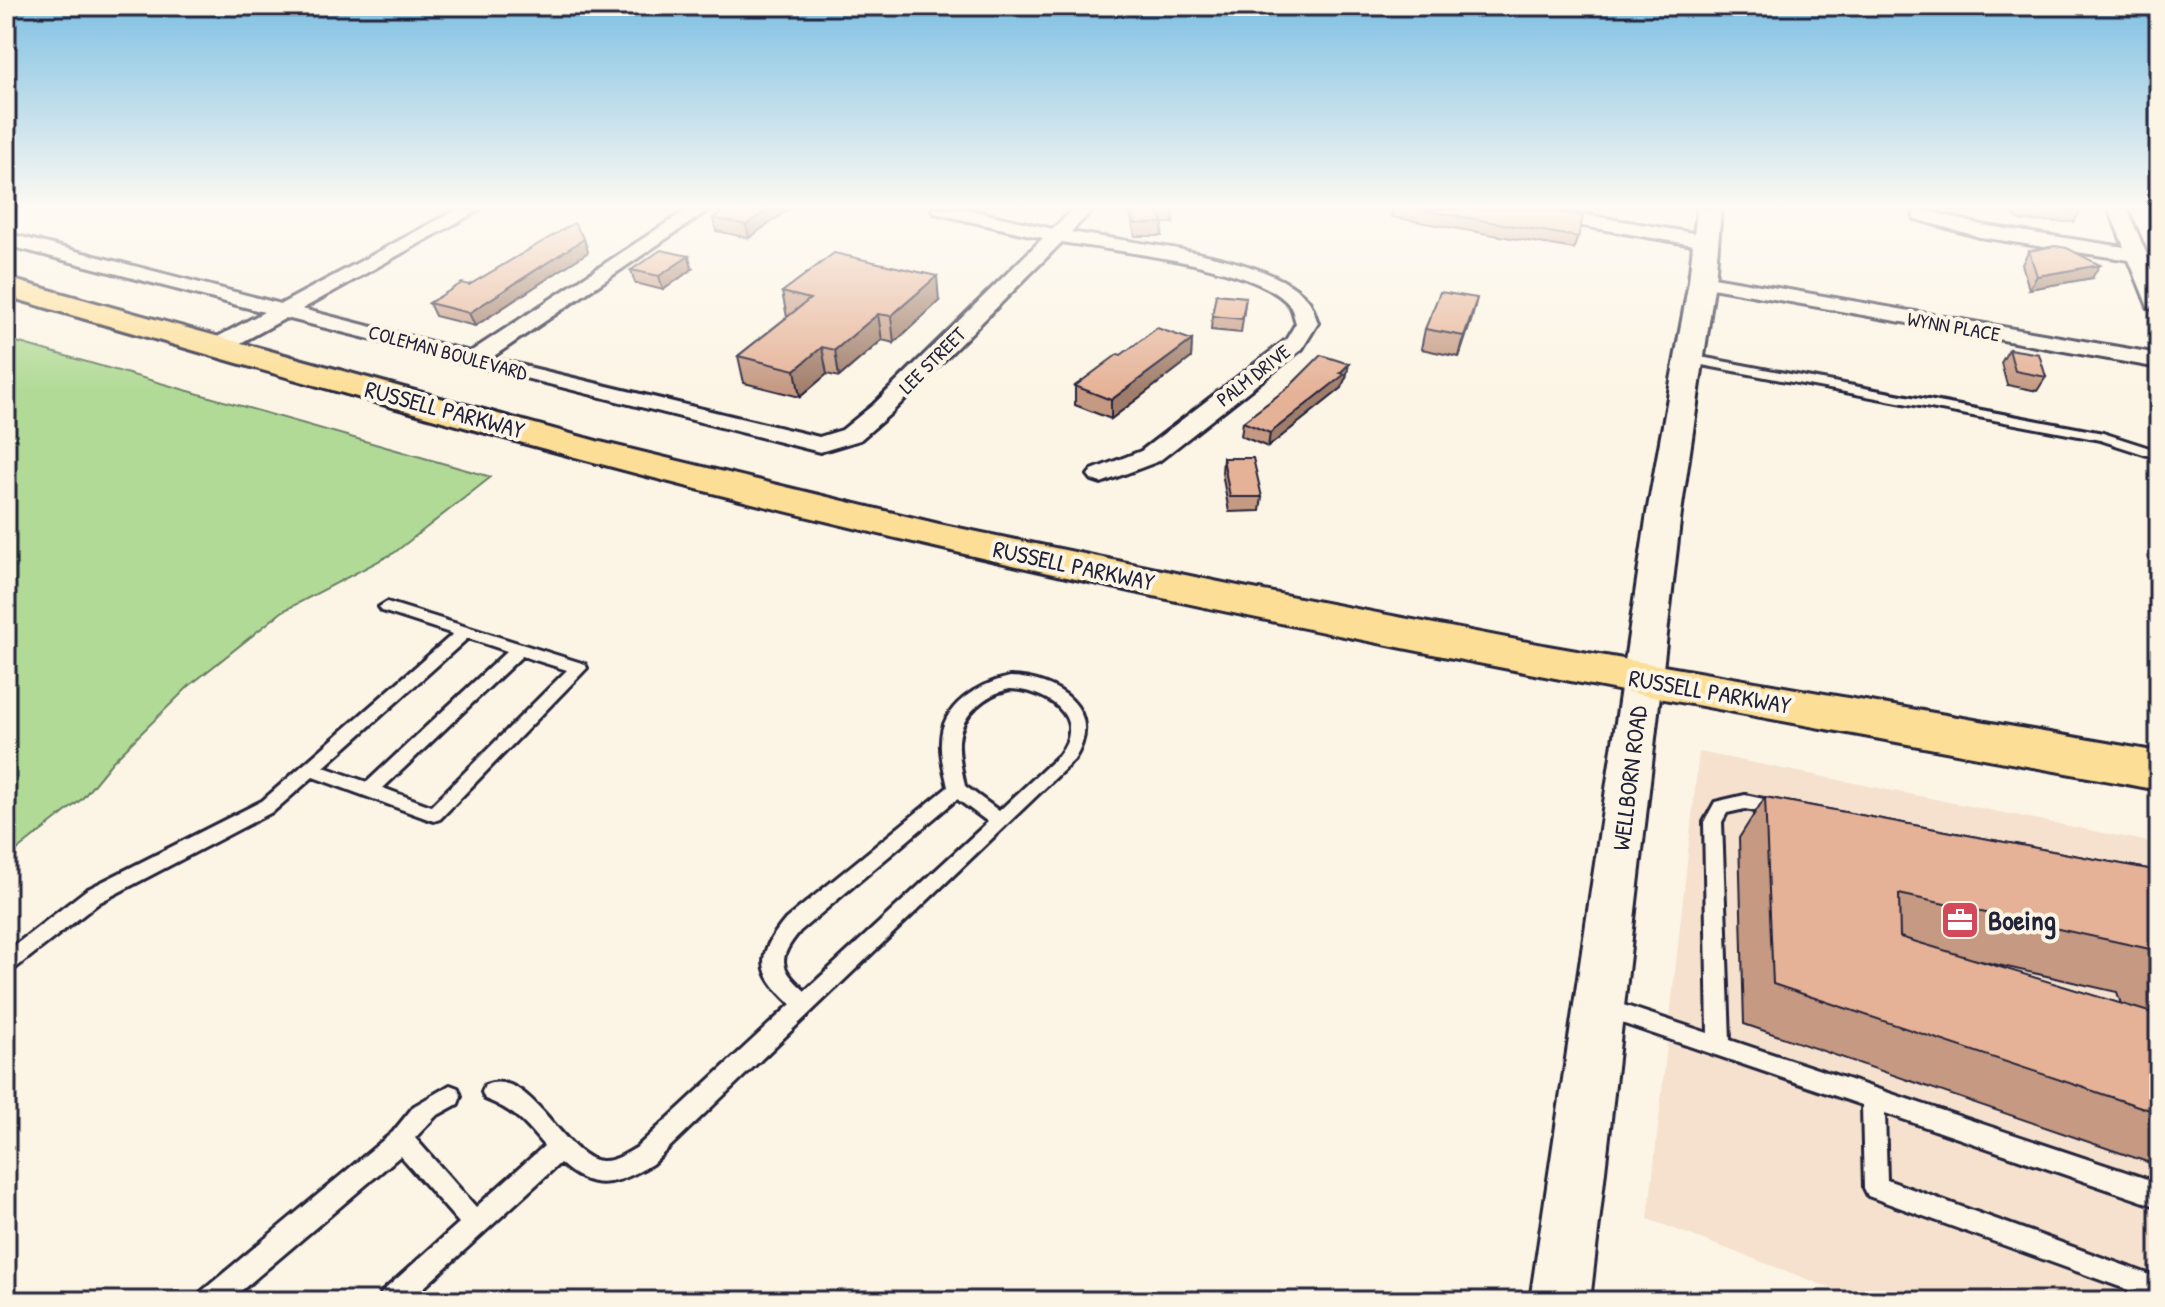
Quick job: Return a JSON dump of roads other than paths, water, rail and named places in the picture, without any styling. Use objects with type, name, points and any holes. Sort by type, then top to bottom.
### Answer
[{"type":"main road","name":"RUSSELL PARKWAY","points":[[6,287],[687,475],[934,535],[1211,595],[1642,679],[2159,771]]},
{"type":"street","name":"COLEMAN BOULEVARD","points":[[130,270],[473,360],[820,445],[851,435],[882,409]]},
{"type":"street","points":[[216,347],[359,270]]},
{"type":"street","points":[[473,360],[609,270]]},
{"type":"street","name":"LEE STREET","points":[[882,409],[1023,270]]},
{"type":"street","name":"PALM DRIVE","points":[[1101,475],[1150,456],[1294,344],[1307,323],[1300,304],[1263,278],[1240,270]]},
{"type":"street","name":"WELLBORN ROAD","points":[[1560,1301],[1642,679],[1703,270]]},
{"type":"street","points":[[2144,270],[2159,307]]},
{"type":"street","name":"WYNN PLACE","points":[[1702,281],[2159,361]]},
{"type":"lane","points":[[1690,359],[2103,437],[2159,455]]},
{"type":"lane","points":[[310,769],[434,814],[579,668],[387,607]]},
{"type":"lane","points":[[6,964],[92,897],[175,851],[233,827],[268,806],[465,632]]},
{"type":"lane","points":[[369,791],[519,649]]},
{"type":"lane","points":[[493,1092],[506,1093],[520,1105],[579,1167],[599,1174],[622,1170],[644,1156],[1000,821],[1073,750],[1077,731],[1072,713],[1060,695],[1039,685],[1016,683],[996,686],[974,698],[959,713],[950,731],[957,789],[1000,821]]},
{"type":"lane","points":[[805,1004],[779,980],[773,965],[773,947],[793,925],[957,789]]},
{"type":"lane","points":[[1719,1046],[1713,822],[1721,807],[1745,802],[1807,814]]},
{"type":"lane","points":[[1600,1006],[2159,1195]]},
{"type":"lane","points":[[210,1301],[401,1140],[407,1128],[432,1104],[450,1096]]},
{"type":"lane","points":[[1873,1098],[1876,1188],[2159,1290]]},
{"type":"lane","points":[[401,1140],[475,1224]]},
{"type":"lane","points":[[391,1301],[560,1147]]},
{"type":"place","name":"Boeing","points":[[1960,920]]}]
